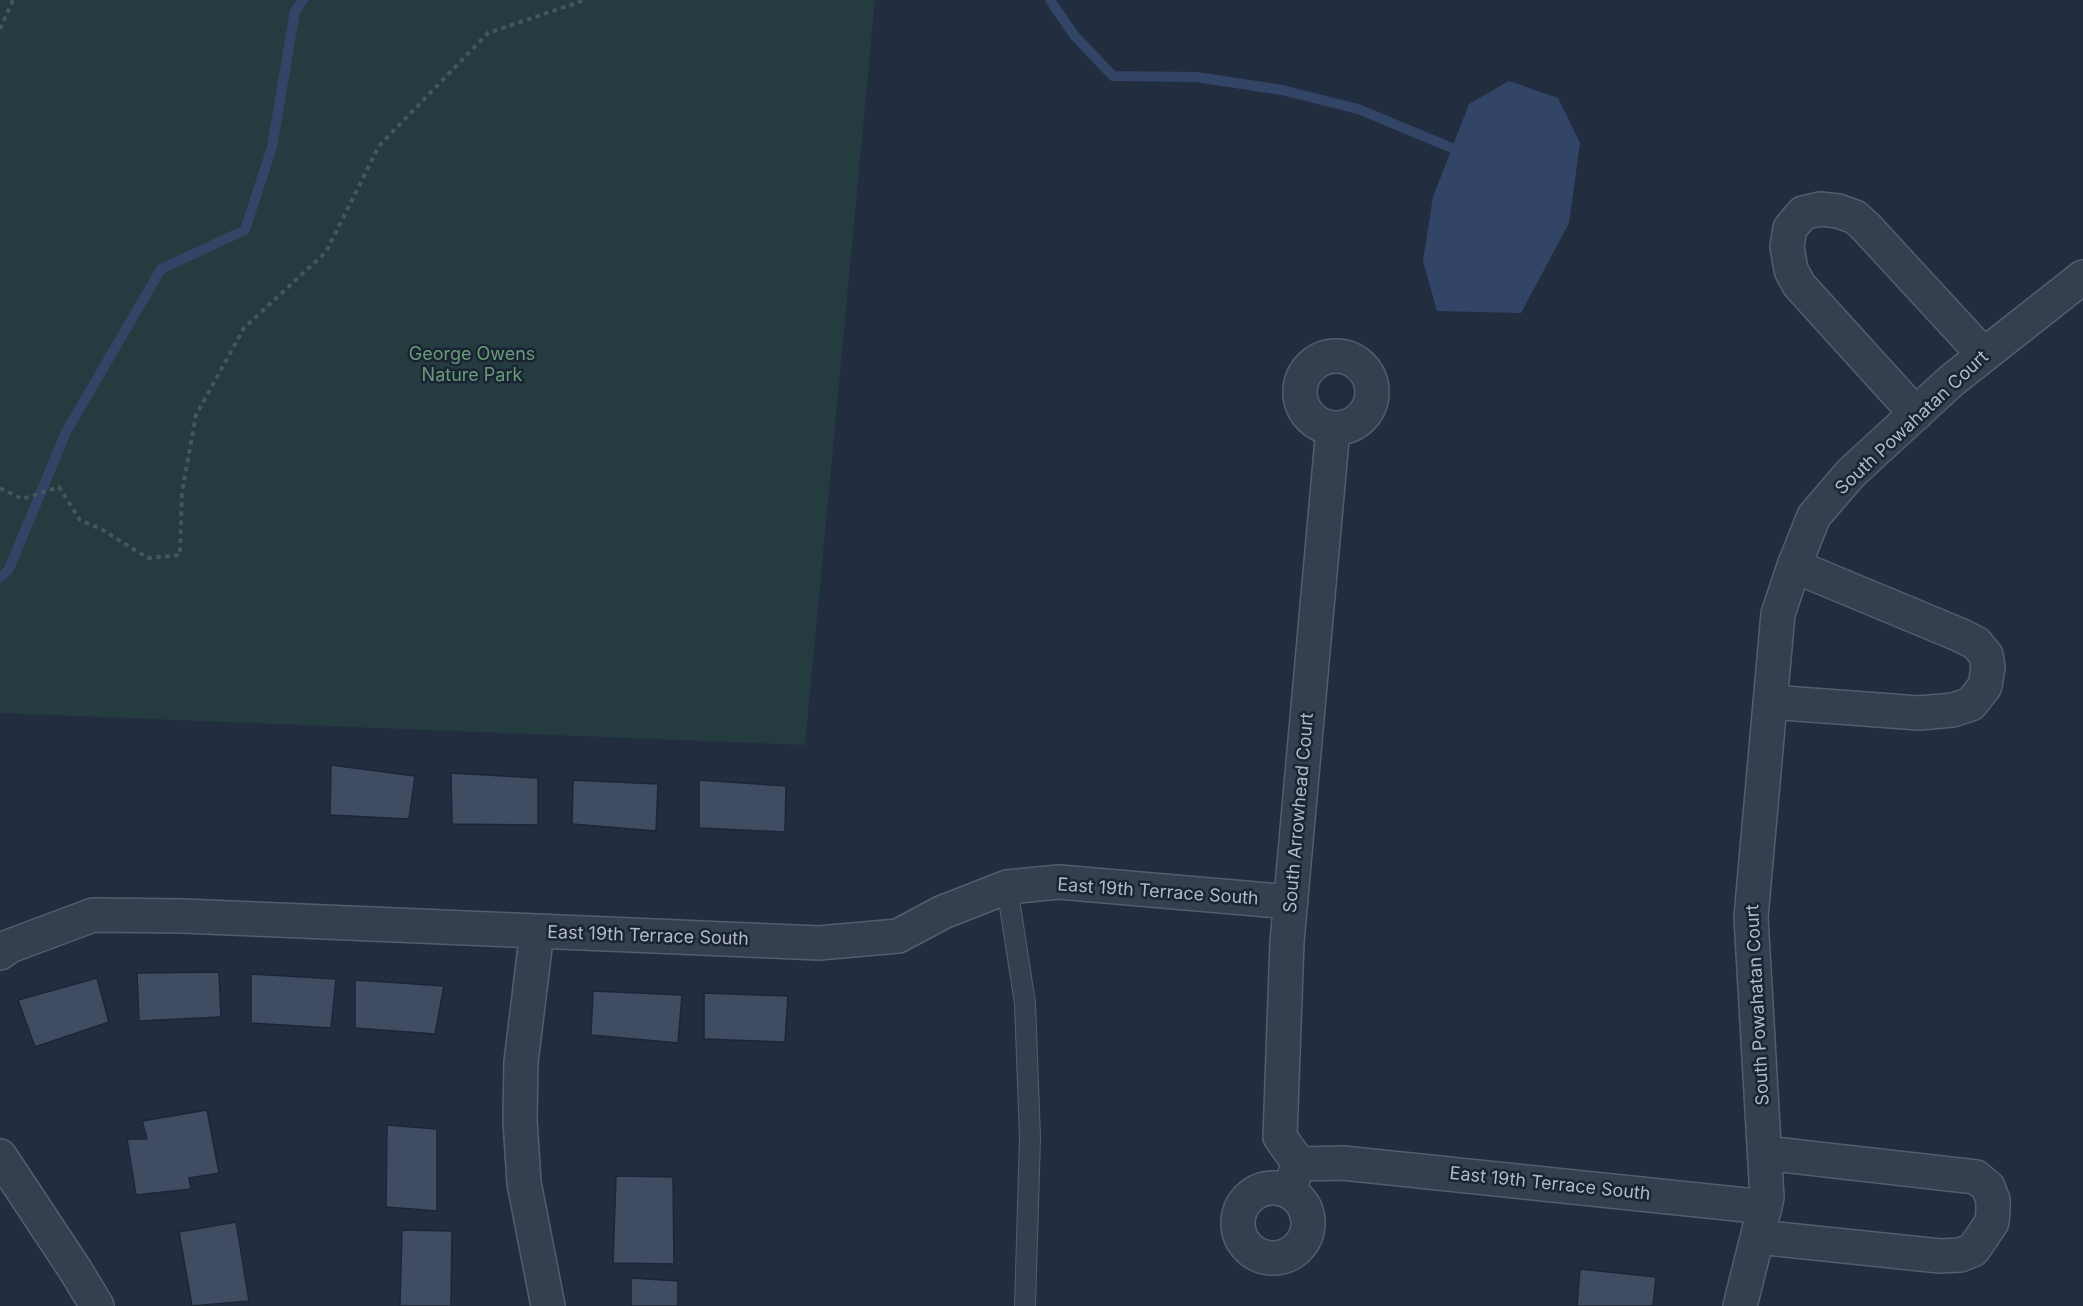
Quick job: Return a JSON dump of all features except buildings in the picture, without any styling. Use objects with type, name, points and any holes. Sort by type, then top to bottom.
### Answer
[{"type":"street","points":[[1916,414],[1799,285],[1791,270],[1787,247],[1790,228],[1803,213],[1820,209],[1838,211],[1855,217],[1984,355]]},
{"type":"street","name":"South Powahatan Court","points":[[1740,1306],[1767,1198],[1751,917],[1778,614],[1794,566],[1814,516],[1851,473],[1951,381],[2083,277]]},
{"type":"street","name":"South Arrowhead Court","points":[[1294,1178],[1280,1137],[1287,942],[1332,428]]},
{"type":"street","points":[[1770,702],[1919,713],[1953,710],[1971,704],[1985,686],[1988,667],[1986,655],[1976,643],[1960,634],[1794,566]]},
{"type":"street","name":"East 19th Terrace South","points":[[0,953],[10,946],[93,915],[184,916],[819,943],[898,936],[943,912],[1007,887],[1059,882],[1291,902]]},
{"type":"street","points":[[537,931],[521,1062],[520,1120],[524,1183],[548,1306]]},
{"type":"street","name":"East 19th Terrace South","points":[[1294,1178],[1343,1162],[1761,1222],[1940,1256],[1960,1256],[1973,1250],[1992,1222],[1993,1200],[1988,1187],[1976,1178],[1765,1153]]},
{"type":"street","points":[[0,1156],[96,1306]]},
{"type":"lane","points":[[1007,887],[1025,1003],[1030,1138],[1024,1306]]},
{"type":"path","points":[[0,29],[13,0]]},
{"type":"path","points":[[0,488],[22,499],[59,487],[80,520],[100,529],[148,558],[180,555],[182,492],[196,415],[244,328],[326,252],[379,146],[488,33],[585,0]]},
{"type":"green space","name":"George Owens Nature Park","points":[[0,0],[875,0],[805,745],[0,713]]},
{"type":"water","points":[[1509,81],[1558,98],[1580,143],[1569,223],[1521,313],[1437,311],[1423,261],[1433,197],[1469,104]]},
{"type":"waterway","points":[[0,578],[9,569],[66,432],[161,269],[245,230],[272,147],[295,11],[303,0]]},
{"type":"waterway","points":[[1050,0],[1074,35],[1113,76],[1196,77],[1282,90],[1358,109],[1452,148]]}]
